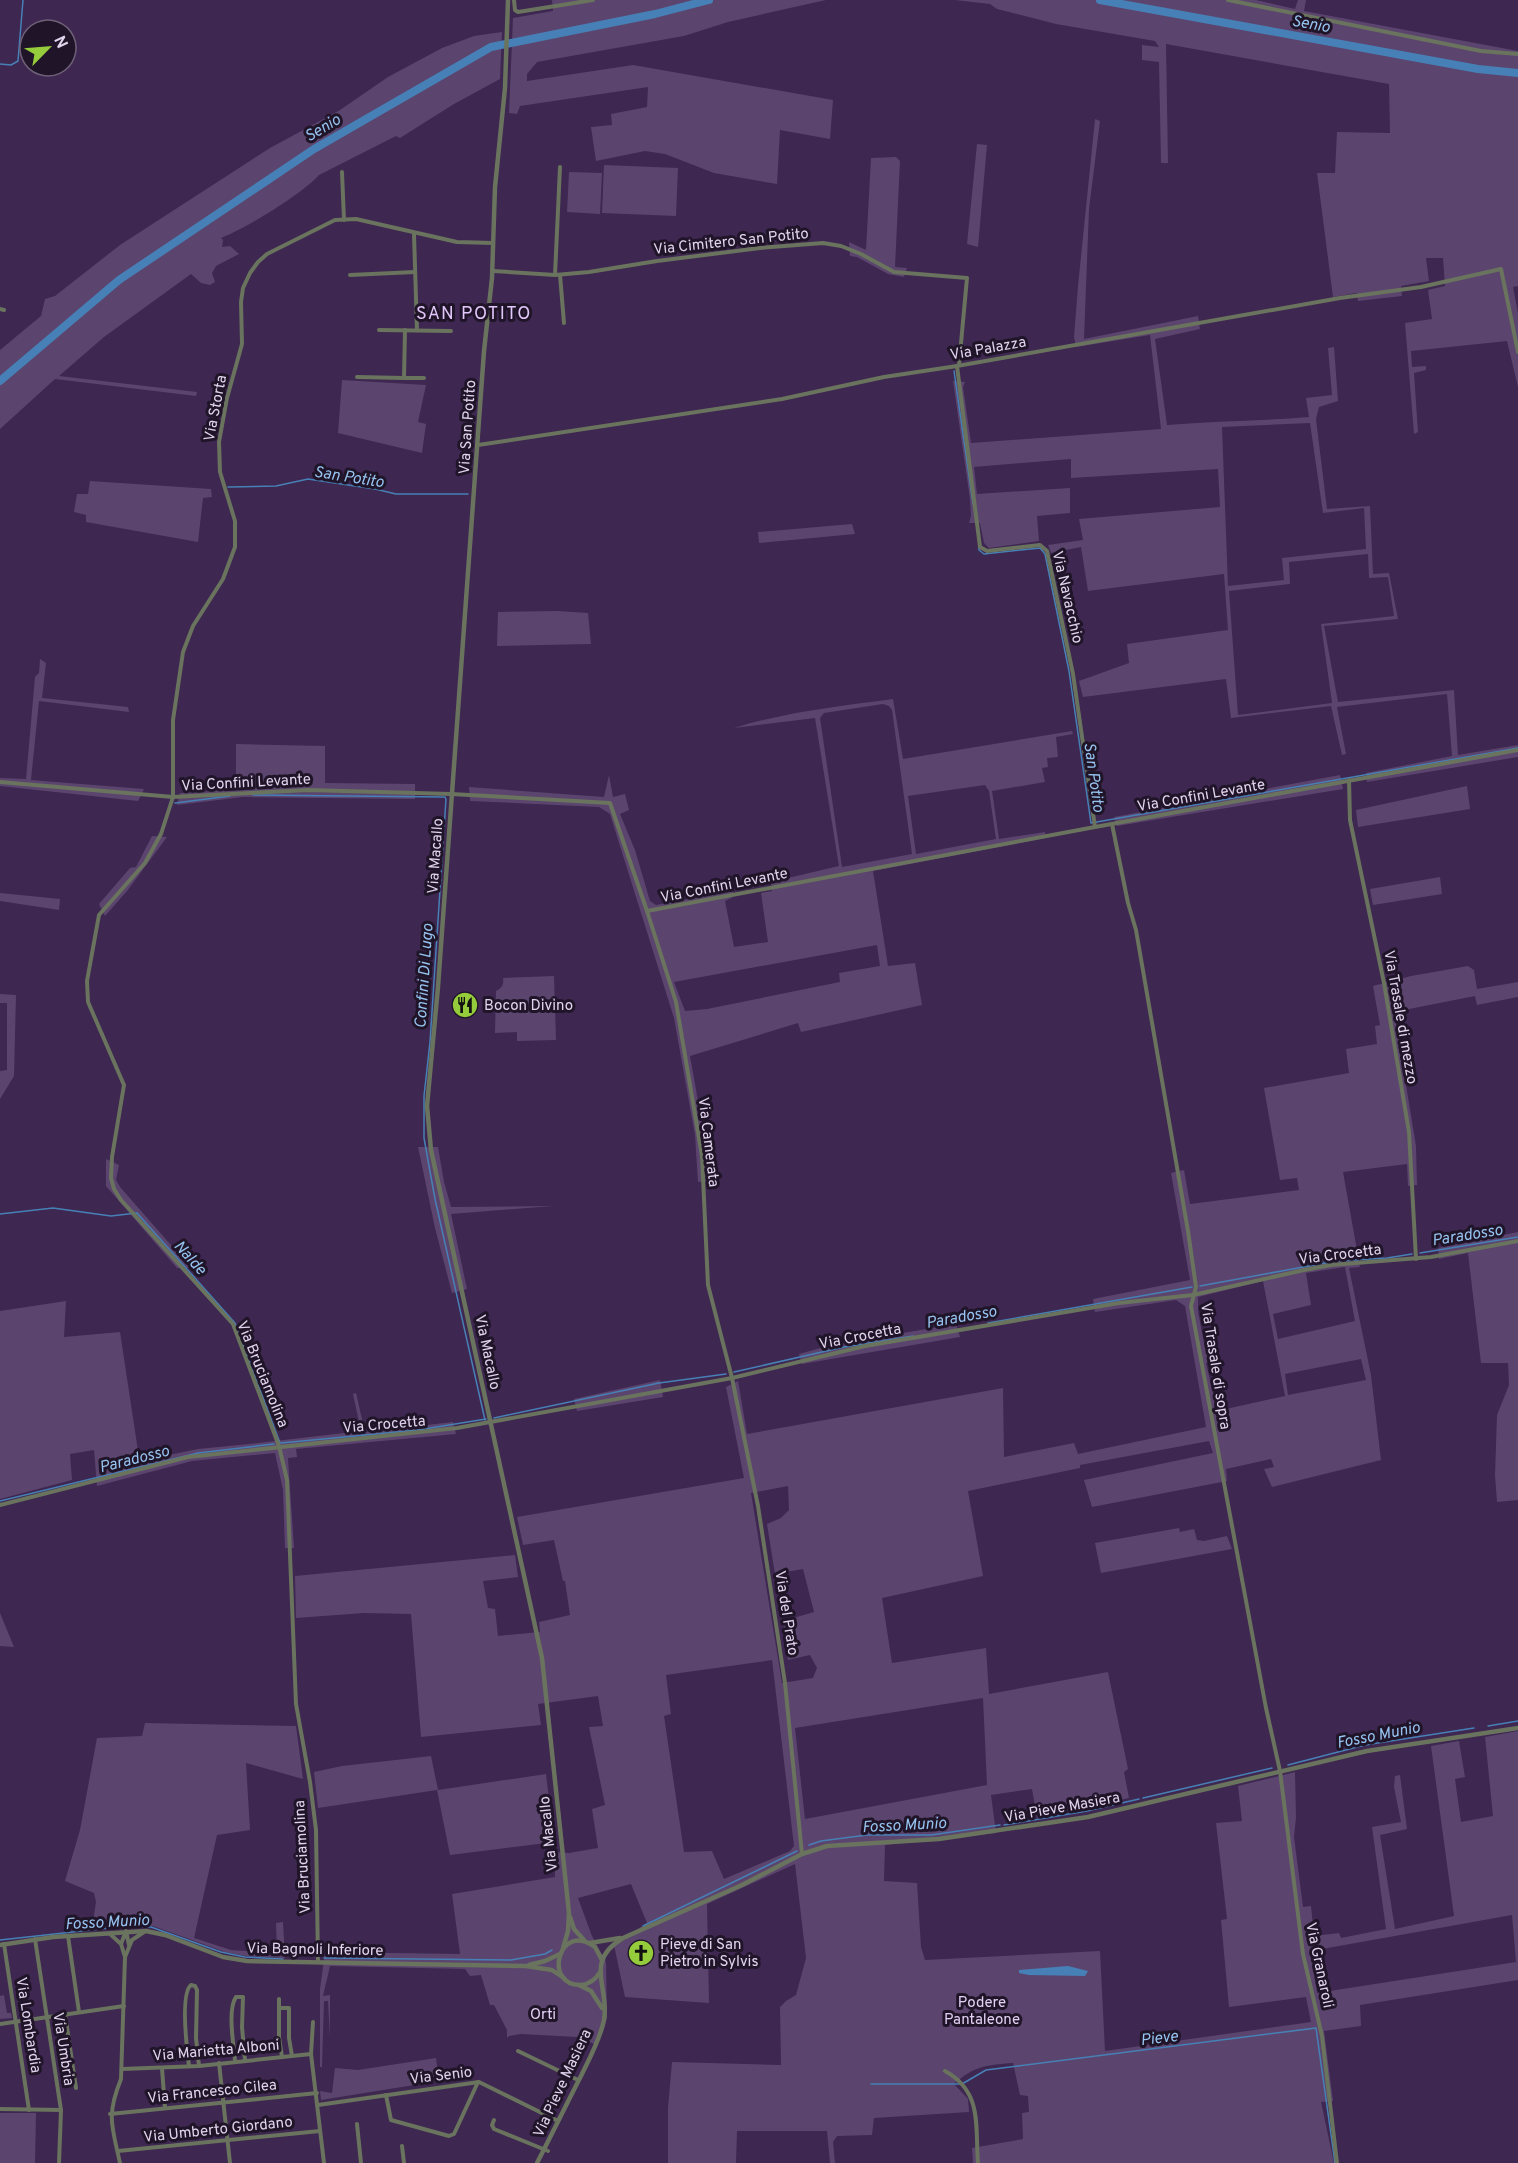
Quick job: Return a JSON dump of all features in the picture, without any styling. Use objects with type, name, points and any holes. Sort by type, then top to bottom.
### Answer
[{"type":"street","name":"Via San Potito","points":[[451,794],[484,351],[493,271],[508,0]]},
{"type":"street","points":[[514,0],[515,10],[518,12],[593,0]]},
{"type":"street","points":[[1228,0],[1481,51],[1518,54]]},
{"type":"street","points":[[560,167],[558,275],[564,323]]},
{"type":"street","points":[[342,172],[344,220]]},
{"type":"street","name":"Via Storta","points":[[173,797],[173,720],[183,652],[193,626],[223,579],[235,547],[235,521],[220,472],[219,442],[227,398],[242,344],[243,288],[250,273],[267,254],[335,220],[376,222],[414,234],[457,242],[493,243]]},
{"type":"street","points":[[414,234],[417,330]]},
{"type":"street","name":"Via Cimitero San Potito","points":[[493,271],[558,275],[760,248],[822,243],[841,246],[861,254],[894,272],[967,278]]},
{"type":"street","name":"Via Palazza","points":[[478,445],[782,399],[884,377],[1341,298],[1421,287],[1501,269],[1518,352]]},
{"type":"street","points":[[350,275],[415,272]]},
{"type":"street","name":"Via Navacchio","points":[[967,278],[958,366],[980,547],[987,551],[1040,545],[1047,551],[1073,674],[1095,826]]},
{"type":"street","points":[[379,330],[451,331]]},
{"type":"street","points":[[404,378],[405,330]]},
{"type":"street","points":[[357,377],[424,378]]},
{"type":"street","name":"Via Confini Levante","points":[[0,782],[173,797],[308,790],[451,794],[610,803],[648,911],[1095,826],[1518,750]]},
{"type":"street","name":"Via Trasale di mezzo","points":[[1349,780],[1350,820],[1384,983],[1408,1132],[1416,1259]]},
{"type":"street","name":"Via Macallo","points":[[451,794],[427,1106],[430,1150],[542,1658],[569,1913],[568,1931],[561,1951]]},
{"type":"street","name":"Via Bruciamolina","points":[[173,797],[161,834],[145,863],[99,915],[91,949],[87,981],[88,1002],[124,1086],[112,1157],[111,1178],[114,1189],[121,1200],[233,1324],[279,1446],[287,1480],[290,1514],[296,1704],[316,1830],[318,1962]]},
{"type":"street","name":"Via Trasale di sopra","points":[[1112,824],[1128,903],[1136,930],[1188,1231],[1196,1287],[1191,1306],[1266,1708],[1280,1771]]},
{"type":"street","name":"Via Camerata","points":[[648,911],[676,1002],[702,1156],[708,1285],[732,1378]]},
{"type":"street","name":"Via Crocetta","points":[[0,1505],[188,1457],[428,1432],[491,1422],[732,1378],[865,1346],[1119,1304],[1193,1295],[1331,1265],[1416,1259],[1518,1241]]},
{"type":"street","name":"Via del Prato","points":[[732,1378],[759,1506],[785,1683],[802,1854]]},
{"type":"street","name":"Via Pieve Masiera","points":[[537,2163],[546,2150],[601,2030],[604,2012],[601,1969],[602,1960],[609,1947],[623,1938],[742,1885],[802,1854],[827,1846],[939,1839],[1088,1817],[1367,1751],[1518,1728]]},
{"type":"street","name":"Via Granaroli","points":[[1280,1771],[1298,1924],[1322,2036],[1337,2163]]},
{"type":"street","name":"Via Macallo","points":[[569,1913],[574,1929],[588,1942]]},
{"type":"street","points":[[121,1944],[126,1931]]},
{"type":"street","points":[[126,1931],[129,1945]]},
{"type":"street","points":[[120,2163],[110,2114],[122,2069],[125,1958],[129,1945],[138,1935],[146,1931]]},
{"type":"street","name":"Via Bagnoli Inferiore","points":[[2,1944],[68,1936],[146,1931],[165,1935],[223,1957],[247,1961],[526,1966],[552,1970],[564,1978]]},
{"type":"street","points":[[110,1933],[121,1944],[125,1958]]},
{"type":"street","points":[[68,1936],[79,2012]]},
{"type":"street","name":"Via Pieve Masiera","points":[[561,1951],[575,1941],[588,1942],[623,1938]]},
{"type":"street","name":"Via Umbria","points":[[35,1939],[61,2110],[59,2163]]},
{"type":"street","points":[[588,1942],[599,1952],[602,1960]]},
{"type":"street","name":"Via Lombardia","points":[[2,1944],[29,2110]]},
{"type":"street","points":[[561,1951],[558,1965],[564,1978],[591,1991],[604,2012]]},
{"type":"street","name":"Via Bagnoli Inferiore","points":[[526,1966],[544,1961],[561,1951]]},
{"type":"street","points":[[574,1984],[592,1981],[601,1969]]},
{"type":"street","points":[[189,2066],[186,2033],[187,1991],[191,1985],[197,1990],[196,2038],[199,2066]]},
{"type":"street","points":[[235,2061],[232,2031],[233,1999],[238,1997],[243,1997],[242,2027],[245,2060]]},
{"type":"street","points":[[279,1999],[282,2057]]},
{"type":"street","points":[[0,2024],[124,2006]]},
{"type":"street","points":[[279,2008],[289,2008],[289,2038],[292,2056]]},
{"type":"street","points":[[65,2014],[76,2088]]},
{"type":"street","points":[[313,2022],[311,2054],[324,2163]]},
{"type":"street","points":[[518,2051],[578,2080]]},
{"type":"street","name":"Via Marietta Alboni","points":[[122,2069],[199,2066],[311,2054]]},
{"type":"street","points":[[219,2064],[230,2163]]},
{"type":"street","points":[[162,2068],[165,2108]]},
{"type":"street","points":[[945,2072],[958,2078],[966,2086],[971,2098],[975,2111],[978,2163]]},
{"type":"street","points":[[386,2095],[391,2120],[449,2136],[454,2134],[479,2082]]},
{"type":"street","name":"Via Senio","points":[[318,2105],[479,2082],[558,2121]]},
{"type":"street","name":"Via Francesco Cilea","points":[[110,2114],[317,2093]]},
{"type":"street","points":[[0,2109],[61,2110]]},
{"type":"street","points":[[494,2120],[492,2125],[494,2129],[546,2150]]},
{"type":"street","points":[[357,2124],[361,2163]]},
{"type":"street","name":"Via Umberto Giordano","points":[[118,2151],[320,2131]]},
{"type":"street","points":[[402,2146],[404,2163]]},
{"type":"green space","points":[[552,0],[826,0],[728,22],[684,36],[537,62],[527,74],[527,81],[633,65],[833,100],[830,139],[780,130],[777,184],[714,173],[665,154],[645,151],[596,161],[591,127],[612,125],[611,114],[647,107],[648,87],[520,106],[517,114],[509,113],[513,18],[553,11]]},
{"type":"green space","points":[[955,0],[1256,0],[1295,9],[1298,0],[1306,0],[1304,11],[1518,51],[1518,286],[1513,287],[1518,313],[1518,387],[1507,341],[1411,351],[1412,367],[1426,366],[1426,370],[1414,373],[1418,432],[1414,434],[1405,323],[1432,319],[1428,290],[1445,286],[1443,258],[1426,258],[1429,281],[1401,286],[1402,296],[1358,301],[1357,293],[1333,297],[1317,173],[1335,173],[1337,132],[1390,133],[1389,84],[1166,44],[1168,163],[1161,163],[1159,62],[1142,60],[1142,45],[1159,47],[1155,41],[1056,24],[997,9],[990,4]]},
{"type":"green space","points":[[502,32],[500,79],[454,104],[400,138],[396,136],[319,175],[300,192],[273,210],[221,238],[222,247],[230,246],[239,254],[216,266],[212,273],[215,282],[210,285],[201,283],[191,274],[104,337],[59,376],[197,392],[196,396],[55,379],[0,429],[0,350],[41,316],[45,299],[55,296],[120,245],[270,148],[340,110],[388,77],[442,48],[474,36]]},
{"type":"green space","points":[[1095,119],[1100,121],[1089,209],[1084,339],[1198,316],[1200,329],[1155,339],[1167,425],[1309,417],[1306,398],[1332,395],[1328,348],[1334,347],[1338,401],[1319,407],[1316,419],[1327,509],[1370,506],[1373,574],[1389,573],[1398,619],[1324,626],[1338,702],[1454,690],[1458,755],[1518,745],[1518,757],[1367,782],[1366,773],[1452,756],[1447,694],[1337,707],[1346,754],[1342,755],[1331,706],[1231,718],[1226,679],[1083,697],[1079,681],[1129,663],[1127,644],[1228,630],[1224,574],[1088,591],[1081,547],[1051,553],[1048,545],[1083,540],[1079,519],[1220,507],[1218,469],[1071,478],[1071,459],[974,467],[977,494],[1070,488],[1070,513],[1037,516],[1039,541],[989,548],[984,543],[980,523],[969,523],[970,499],[953,381],[965,382],[963,387],[971,443],[1161,429],[1150,335],[1076,347],[1074,337]],"holes":[[[1310,423],[1323,513],[1364,508],[1366,549],[1282,558],[1284,580],[1228,586],[1222,427]],[[1368,554],[1369,578],[1388,577],[1394,616],[1321,624],[1332,703],[1238,715],[1229,591],[1290,584],[1289,562]]]},
{"type":"green space","points":[[977,144],[987,145],[978,247],[967,244]]},
{"type":"green space","points":[[896,157],[900,161],[895,267],[907,268],[904,277],[888,274],[857,257],[850,256],[849,242],[866,250],[871,158]]},
{"type":"green space","points":[[604,165],[678,168],[676,216],[602,213]]},
{"type":"green space","points":[[569,172],[602,173],[600,214],[567,212]]},
{"type":"green space","points":[[342,380],[426,385],[418,422],[426,424],[422,453],[338,433]]},
{"type":"green space","points":[[90,481],[211,489],[212,497],[203,498],[198,542],[86,522],[86,515],[74,512],[77,494],[88,494]]},
{"type":"green space","points":[[852,524],[855,534],[759,543],[758,532]]},
{"type":"green space","points":[[498,612],[588,613],[591,644],[497,646]]},
{"type":"green space","points":[[40,659],[46,663],[42,698],[128,707],[129,712],[39,701],[31,780],[144,789],[138,801],[0,786],[0,778],[26,779],[35,677],[39,673]]},
{"type":"green space","points":[[893,699],[903,759],[1072,731],[1073,734],[1056,737],[1058,757],[1047,758],[1048,767],[1042,768],[1045,782],[992,791],[999,839],[1045,832],[1046,838],[873,871],[888,966],[915,963],[922,1005],[801,1032],[798,1023],[690,1056],[707,1152],[709,1181],[698,1182],[695,1135],[674,1018],[610,814],[599,807],[470,801],[469,787],[604,797],[609,775],[613,797],[625,794],[629,810],[620,814],[635,850],[650,901],[656,905],[733,891],[733,897],[725,901],[734,947],[768,942],[761,893],[772,891],[771,882],[839,866],[815,718],[734,728],[793,714]],"holes":[[[883,704],[892,710],[912,854],[842,867],[820,718],[824,713]],[[985,785],[989,791],[996,839],[916,854],[908,796]],[[877,945],[880,966],[839,973],[840,982],[707,1009],[685,1011],[674,982]]]},
{"type":"green space","points":[[236,744],[325,746],[325,783],[415,784],[415,799],[243,797],[177,805],[180,793],[236,788]]},
{"type":"green space","points":[[1340,775],[1343,789],[1117,826],[1114,817]]},
{"type":"green space","points":[[1467,786],[1470,809],[1358,827],[1356,810]]},
{"type":"green space","points":[[152,836],[167,837],[127,891],[105,916],[99,904],[130,868],[136,867]]},
{"type":"green space","points":[[1440,877],[1442,894],[1373,905],[1370,889]]},
{"type":"green space","points":[[0,893],[60,899],[59,910],[0,901]]},
{"type":"green space","points":[[1468,966],[1474,970],[1477,989],[1518,982],[1518,997],[1477,1005],[1475,996],[1394,1012],[1416,1146],[1417,1185],[1408,1186],[1407,1164],[1343,1172],[1360,1267],[1349,1268],[1371,1375],[1381,1460],[1272,1487],[1264,1469],[1274,1467],[1271,1459],[1226,1469],[1227,1481],[1092,1507],[1084,1480],[1213,1453],[1209,1441],[1080,1465],[1080,1468],[968,1491],[983,1576],[882,1598],[892,1663],[986,1648],[989,1694],[1108,1672],[1128,1769],[1124,1772],[1129,1798],[1037,1818],[1032,1789],[991,1795],[996,1833],[885,1845],[884,1881],[917,1883],[921,1947],[925,1960],[1100,1951],[1105,2051],[1311,2022],[1306,1997],[1229,2007],[1221,1920],[1227,1919],[1216,1823],[1242,1821],[1238,1786],[1295,1772],[1294,1837],[1303,1907],[1311,1906],[1314,1936],[1339,1933],[1341,1938],[1386,1929],[1372,1827],[1401,1822],[1394,1787],[1395,1776],[1400,1775],[1407,1829],[1380,1835],[1395,1929],[1454,1916],[1431,1746],[1459,1741],[1465,1777],[1455,1779],[1461,1822],[1493,1816],[1485,1737],[1518,1731],[1518,1980],[1360,2005],[1361,2026],[1324,2031],[1333,2101],[1321,2102],[1334,2163],[973,2163],[972,2148],[1023,2139],[1022,2113],[1029,2112],[1028,2096],[1020,2095],[1013,2063],[981,2068],[968,2073],[954,2084],[968,2099],[969,2112],[874,2118],[872,2135],[837,2136],[833,2142],[835,2163],[830,2163],[827,2131],[737,2131],[736,2163],[668,2163],[668,2108],[672,2062],[781,2065],[780,2007],[796,1995],[806,1958],[795,1864],[707,1904],[709,2003],[625,1997],[614,1945],[647,1923],[631,1884],[578,1898],[592,1936],[606,1962],[607,2018],[597,2045],[577,2037],[521,2034],[507,2038],[507,2030],[494,2005],[490,2005],[481,1975],[470,1976],[465,1969],[330,1966],[323,1996],[330,1995],[330,2037],[328,2001],[324,2001],[322,2067],[320,2067],[320,1989],[325,1952],[460,1954],[452,1894],[555,1877],[554,1852],[569,1853],[598,1848],[592,1809],[605,1805],[589,1727],[603,1726],[598,1696],[538,1704],[541,1725],[421,1737],[411,1614],[364,1613],[296,1618],[295,1576],[515,1555],[518,1577],[483,1581],[488,1608],[495,1609],[498,1636],[540,1632],[539,1622],[570,1615],[565,1581],[563,1581],[554,1540],[523,1545],[517,1517],[744,1478],[726,1387],[738,1381],[747,1434],[1003,1388],[1004,1457],[1074,1443],[1078,1454],[1206,1427],[1185,1306],[1176,1300],[1095,1312],[1093,1299],[1190,1280],[1171,1173],[1184,1170],[1190,1204],[1299,1190],[1297,1178],[1280,1180],[1264,1088],[1349,1073],[1346,1049],[1377,1044],[1375,1026],[1380,1025],[1373,986],[1411,976]],"holes":[[[1345,1267],[1355,1321],[1278,1339],[1273,1314],[1311,1305],[1306,1273]],[[1263,1281],[1285,1396],[1217,1411],[1206,1363],[1213,1360],[1211,1349],[1205,1349],[1198,1311],[1198,1297]],[[1361,1359],[1366,1380],[1288,1395],[1285,1374]],[[788,1486],[789,1510],[781,1518],[767,1524],[775,1574],[803,1569],[814,1612],[783,1621],[788,1660],[810,1655],[817,1668],[813,1678],[782,1683],[751,1493]],[[772,1660],[794,1846],[790,1851],[724,1879],[712,1851],[684,1852],[664,1716],[671,1714],[666,1675]],[[983,1698],[987,1785],[805,1819],[795,1728]],[[1512,1915],[1516,1962],[1317,1993],[1311,1951]]]},
{"type":"green space","points":[[554,976],[556,1040],[517,1041],[517,1032],[495,1033],[496,991],[502,986],[503,978]]},
{"type":"green space","points":[[0,994],[16,995],[14,1076],[0,1099],[0,1071],[7,1070],[7,1003],[0,1003]]},
{"type":"green space","points":[[418,1147],[438,1147],[451,1207],[553,1206],[451,1214],[467,1289],[452,1293],[435,1228]]},
{"type":"green space","points":[[106,1159],[119,1165],[116,1180],[120,1187],[191,1268],[177,1268],[106,1186]]},
{"type":"green space","points":[[1518,1232],[1518,1500],[1497,1502],[1495,1475],[1497,1415],[1509,1385],[1508,1363],[1481,1363],[1468,1253],[1439,1259],[1438,1248]]},
{"type":"green space","points":[[66,1301],[64,1337],[120,1332],[140,1464],[198,1449],[361,1431],[353,1394],[356,1393],[365,1432],[453,1422],[456,1434],[296,1449],[297,1457],[288,1458],[294,1548],[285,1548],[283,1490],[275,1453],[192,1461],[97,1486],[94,1450],[70,1454],[72,1480],[0,1499],[0,1311]]},
{"type":"green space","points":[[956,1324],[960,1337],[802,1364],[799,1354],[832,1345]]},
{"type":"green space","points":[[660,1380],[663,1397],[577,1411],[574,1399]]},
{"type":"green space","points":[[1179,1528],[1180,1532],[1194,1529],[1197,1540],[1204,1541],[1227,1536],[1232,1549],[1101,1573],[1095,1543]]},
{"type":"green space","points":[[0,1613],[14,1647],[0,1646]]},
{"type":"green space","points":[[145,1723],[296,1726],[303,1779],[246,1763],[250,1830],[217,1835],[194,1938],[231,1950],[277,1953],[276,1923],[283,1922],[285,1958],[246,1956],[225,1952],[153,1926],[92,1928],[96,1902],[94,1893],[65,1881],[80,1830],[97,1738],[142,1736]]},
{"type":"green space","points":[[431,1756],[438,1790],[546,1774],[554,1842],[450,1855],[437,1790],[318,1808],[314,1772],[342,1766]]},
{"type":"green space","points":[[4,1995],[7,2013],[11,2013],[12,2018],[0,2019],[0,1996]]},
{"type":"green space","points":[[436,2058],[439,2081],[321,2100],[320,2091],[332,2093],[335,2068],[358,2070]]},
{"type":"green space","points":[[0,2113],[36,2113],[35,2163],[0,2163]]},
{"type":"water","points":[[1068,1966],[1088,1971],[1085,1976],[1019,1973],[1019,1970]]},
{"type":"waterway","points":[[0,64],[11,65],[18,61],[23,0]]},
{"type":"waterway","name":"Senio","points":[[0,381],[119,280],[314,149],[491,47],[655,14],[709,0]]},
{"type":"waterway","name":"Senio","points":[[1100,0],[1478,69],[1518,73]]},
{"type":"waterway","name":"San Potito","points":[[954,371],[973,504]]},
{"type":"waterway","name":"San Potito","points":[[228,487],[276,486],[308,479],[396,494],[468,494]]},
{"type":"waterway","name":"San Potito","points":[[979,547],[984,554],[1040,548],[1045,554],[1069,671],[1091,823],[1518,748]]},
{"type":"waterway","name":"Confini Di Lugo","points":[[253,795],[445,797],[446,799],[430,1042],[424,1096],[424,1138],[435,1199],[485,1420]]},
{"type":"waterway","name":"Confini Di Lugo","points":[[175,803],[230,796]]},
{"type":"waterway","name":"Nalde","points":[[0,1214],[53,1208],[111,1216],[137,1213],[235,1323],[280,1443]]},
{"type":"waterway","name":"Paradosso","points":[[1420,1253],[1518,1237]]},
{"type":"waterway","name":"Paradosso","points":[[1200,1286],[1336,1261],[1412,1254]]},
{"type":"waterway","name":"Paradosso","points":[[988,1323],[1192,1287]]},
{"type":"waterway","name":"Paradosso","points":[[734,1372],[844,1347],[913,1336]]},
{"type":"waterway","name":"Paradosso","points":[[494,1418],[659,1383],[726,1374]]},
{"type":"waterway","name":"Paradosso","points":[[281,1443],[418,1430],[486,1419]]},
{"type":"waterway","name":"Paradosso","points":[[0,1501],[198,1453],[274,1444]]},
{"type":"waterway","name":"Fosso Munio","points":[[1488,1726],[1518,1721]]},
{"type":"waterway","name":"Fosso Munio","points":[[1288,1765],[1365,1745],[1474,1728]]},
{"type":"waterway","name":"Fosso Munio","points":[[1143,1798],[1272,1768]]},
{"type":"waterway","name":"Fosso Munio","points":[[1004,1825],[1087,1811],[1139,1799]]},
{"type":"waterway","name":"Fosso Munio","points":[[809,1845],[821,1841],[867,1835],[931,1835],[1000,1825]]},
{"type":"waterway","name":"Fosso Munio","points":[[643,1926],[797,1851]]},
{"type":"waterway","name":"Fosso Munio","points":[[0,1940],[127,1926],[151,1927],[221,1952],[245,1957],[283,1959]]},
{"type":"waterway","name":"Fosso Munio","points":[[324,1958],[511,1960],[545,1954],[552,1950]]},
{"type":"waterway","name":"Pieve","points":[[871,2084],[962,2084],[986,2070],[1316,2028],[1335,2163]]},
{"type":"place","name":"Bocon Divino","points":[[465,1005]]},
{"type":"place","name":"Pieve di San Pietro in Sylvis","points":[[641,1953]]},
{"type":"district","name":"SAN POTITO","points":[[474,313]]},
{"type":"park label","name":"Podere Pantaleone","points":[[982,2010]]},
{"type":"park label","name":"Orti","points":[[543,2014]]}]
